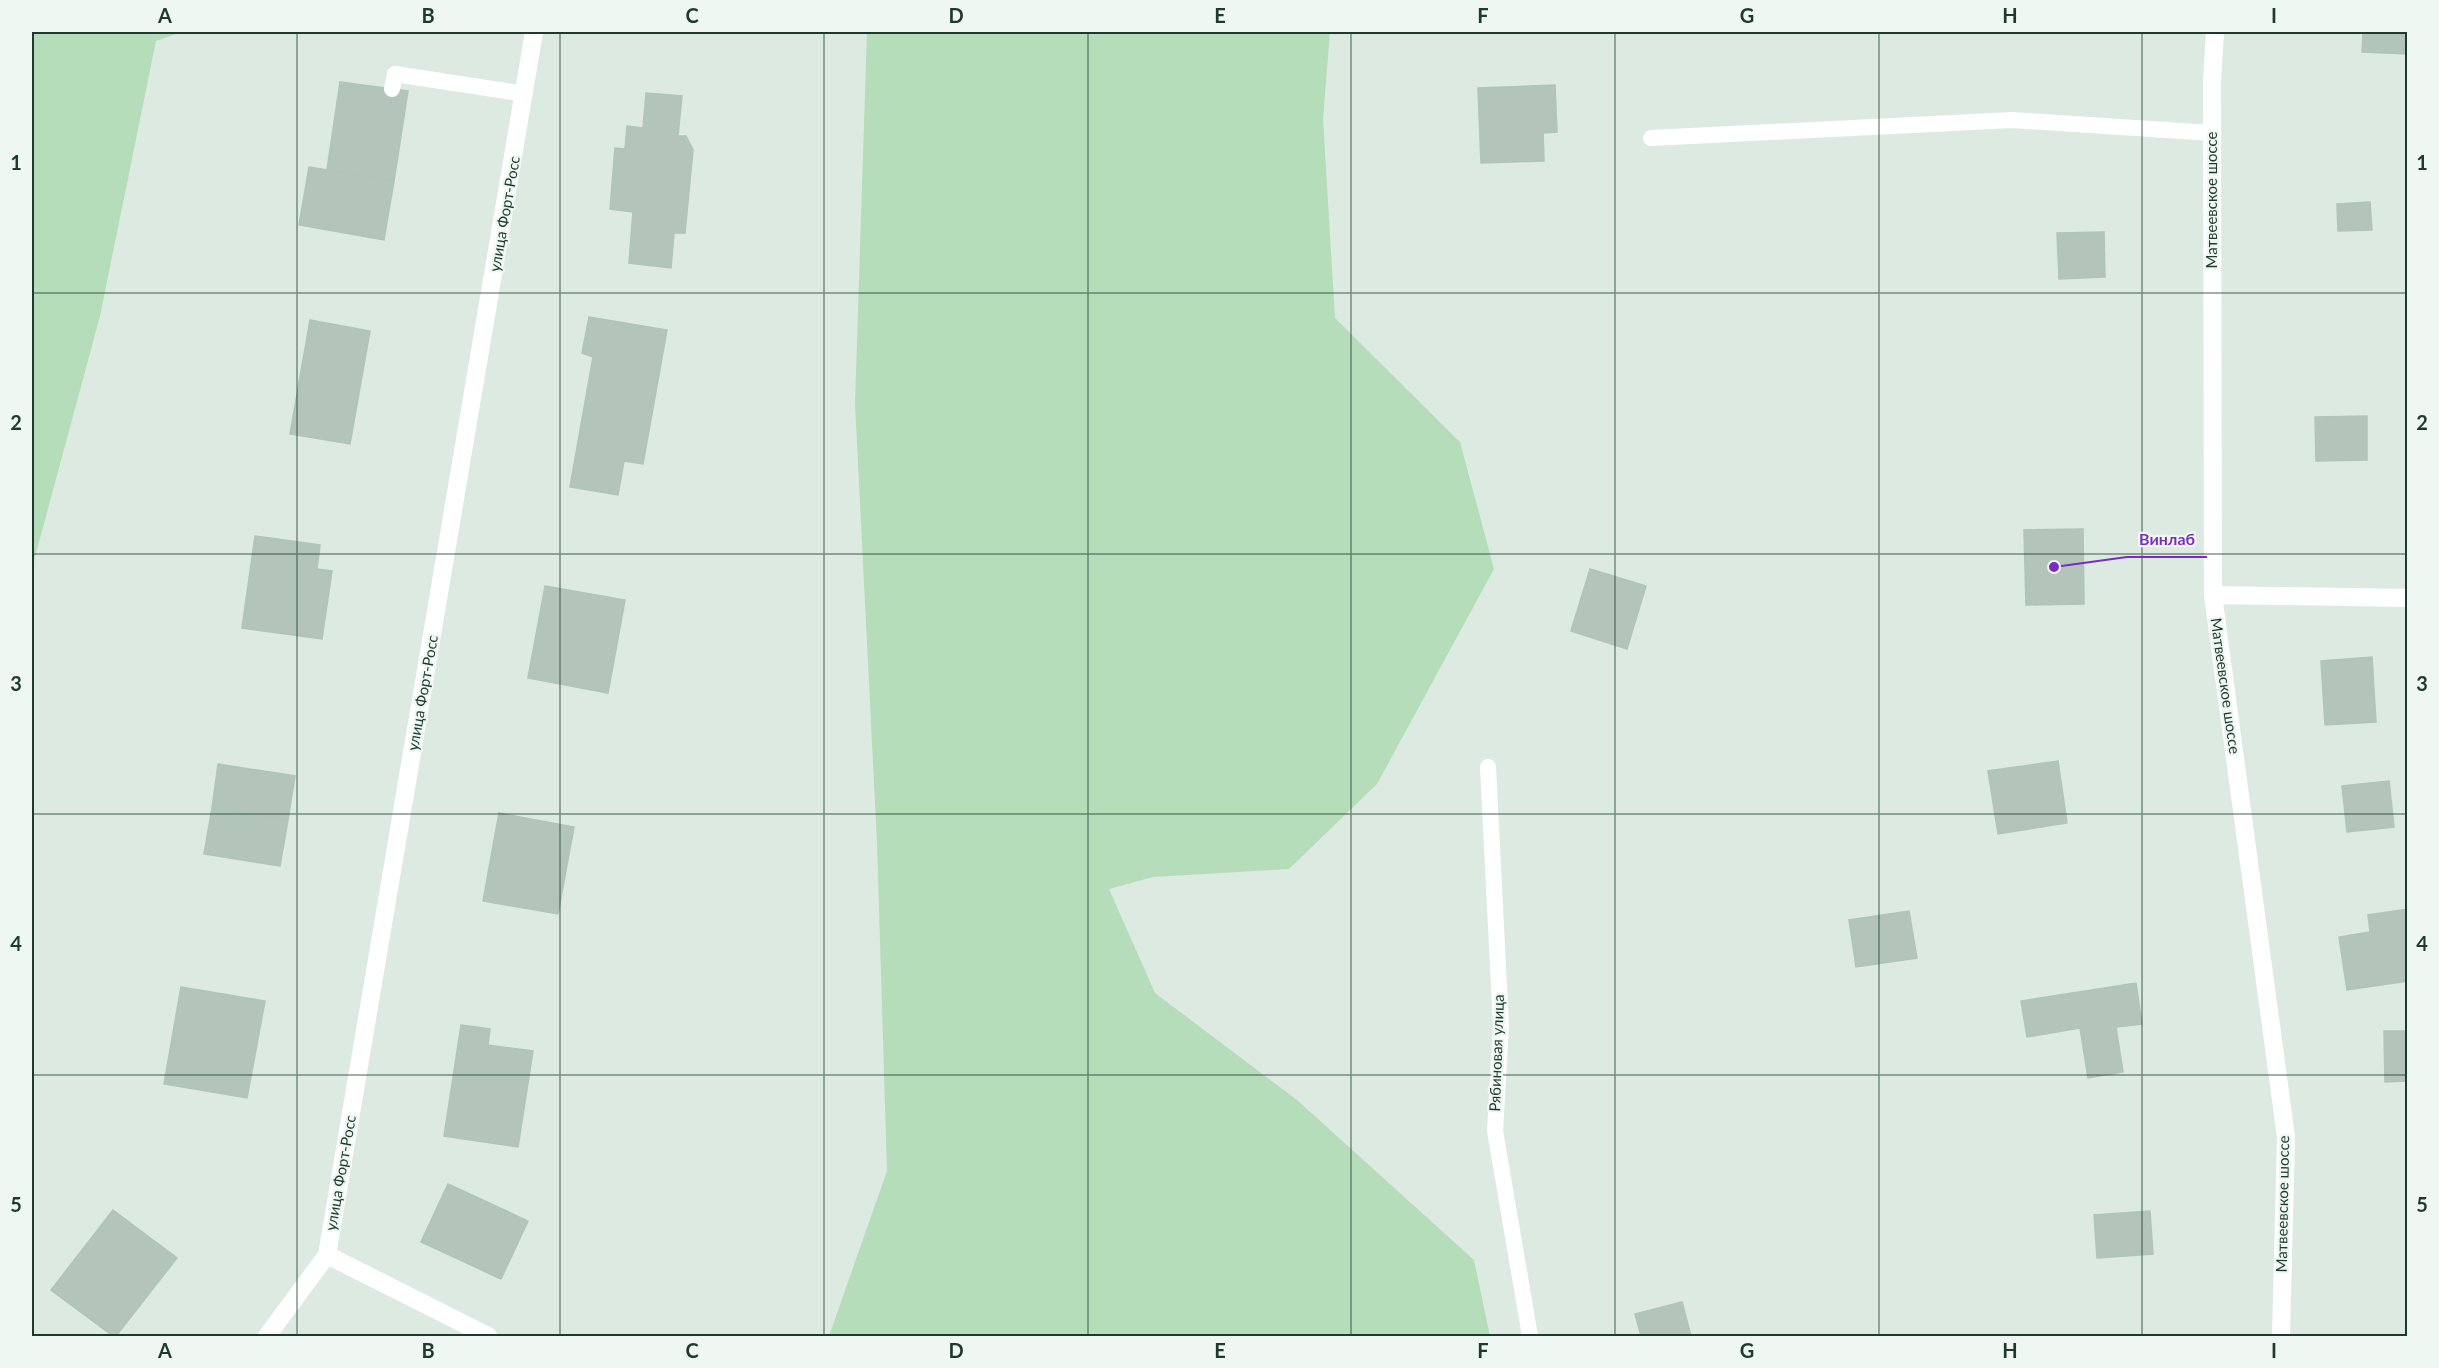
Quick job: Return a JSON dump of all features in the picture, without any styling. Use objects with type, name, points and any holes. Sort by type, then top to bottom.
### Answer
[{"type":"street","name":"улица Форт-Росс","points":[[267,1336],[327,1255],[534,32]]},
{"type":"street","name":"Матвеевское шоссе","points":[[2215,32],[2212,133],[2213,595],[2286,1137],[2281,1336]]},
{"type":"street","points":[[2213,595],[2408,598]]},
{"type":"street","points":[[327,1255],[488,1336]]},
{"type":"lane","points":[[392,89],[395,74],[525,94]]},
{"type":"lane","points":[[1651,138],[2012,120],[2212,133]]},
{"type":"lane","name":"Рябиновая улица","points":[[1488,767],[1502,1026],[1495,1131],[1530,1336]]},
{"type":"green space","points":[[32,32],[182,32],[156,41],[100,316],[32,568]]},
{"type":"green space","points":[[867,32],[1330,32],[1323,119],[1335,318],[1460,442],[1494,569],[1377,784],[1289,869],[1153,877],[1109,889],[1155,993],[1297,1100],[1474,1260],[1490,1336],[829,1336],[887,1171],[877,843],[855,403]]},
{"type":"building","points":[[2363,32],[2408,32],[2408,54],[2362,52]]},
{"type":"building","points":[[340,82],[408,91],[394,181],[327,170]]},
{"type":"building","points":[[1555,85],[1557,132],[1543,133],[1544,161],[1481,163],[1478,88]]},
{"type":"building","points":[[646,93],[682,96],[678,136],[686,136],[693,150],[685,233],[674,233],[671,268],[629,263],[633,212],[610,209],[615,148],[625,149],[627,126],[643,128]]},
{"type":"building","points":[[309,167],[394,181],[384,240],[299,225]]},
{"type":"building","points":[[2370,202],[2372,230],[2338,231],[2337,204]]},
{"type":"building","points":[[2104,232],[2105,277],[2059,279],[2057,233]]},
{"type":"building","points":[[589,317],[667,330],[643,464],[624,461],[618,495],[570,487],[593,357],[582,353]]},
{"type":"building","points":[[310,320],[370,331],[350,444],[290,434]]},
{"type":"building","points":[[2367,416],[2367,460],[2316,461],[2315,417]]},
{"type":"building","points":[[2083,529],[2084,604],[2026,605],[2024,530]]},
{"type":"building","points":[[255,536],[320,545],[317,569],[332,571],[322,639],[242,628]]},
{"type":"building","points":[[1590,569],[1646,586],[1627,649],[1571,631]]},
{"type":"building","points":[[545,586],[625,600],[608,693],[528,678]]},
{"type":"building","points":[[2372,657],[2376,722],[2325,725],[2321,661]]},
{"type":"building","points":[[2058,761],[2067,823],[1998,834],[1988,771]]},
{"type":"building","points":[[218,764],[295,776],[288,820],[212,808]]},
{"type":"building","points":[[2389,781],[2394,827],[2347,832],[2342,786]]},
{"type":"building","points":[[212,808],[288,820],[280,866],[204,854]]},
{"type":"building","points":[[499,813],[574,827],[558,914],[483,901]]},
{"type":"building","points":[[2408,909],[2408,981],[2347,990],[2339,937],[2370,932],[2368,915]]},
{"type":"building","points":[[1909,911],[1917,958],[1856,967],[1849,920]]},
{"type":"building","points":[[2136,983],[2142,1024],[2116,1027],[2123,1072],[2088,1078],[2080,1028],[2027,1037],[2021,1001]]},
{"type":"building","points":[[181,987],[265,1001],[247,1098],[164,1084]]},
{"type":"building","points":[[461,1025],[490,1029],[488,1045],[533,1051],[518,1147],[444,1136]]},
{"type":"building","points":[[2384,1031],[2408,1031],[2408,1081],[2385,1082]]},
{"type":"building","points":[[448,1184],[528,1221],[501,1279],[421,1242]]},
{"type":"building","points":[[113,1210],[177,1258],[116,1336],[51,1290]]},
{"type":"building","points":[[2150,1211],[2153,1254],[2097,1258],[2094,1215]]},
{"type":"building","points":[[1682,1302],[1691,1336],[1641,1336],[1635,1314]]},
{"type":"place","name":"Винлаб","points":[[2054,567]]}]
